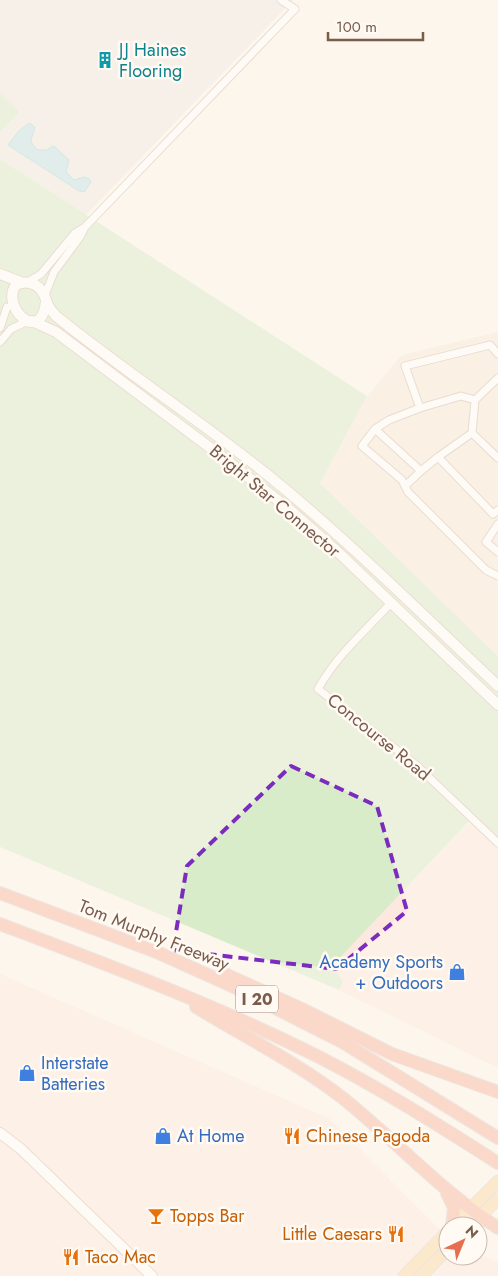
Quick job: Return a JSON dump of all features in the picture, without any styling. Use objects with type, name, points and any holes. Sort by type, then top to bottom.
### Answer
[{"type":"highway","name":"Tom Murphy Freeway","points":[[0,893],[159,953],[232,986],[344,1043],[498,1138]]},
{"type":"highway","name":"I 20","points":[[0,924],[251,1024],[342,1069],[498,1163]]},
{"type":"highway","points":[[159,953],[186,959],[212,968],[302,1009],[392,1054],[498,1092]]},
{"type":"highway","points":[[159,986],[315,1078],[355,1109],[476,1216]]},
{"type":"highway","points":[[445,1189],[451,1198],[454,1216]]},
{"type":"main road","points":[[463,1216],[495,1184]]},
{"type":"main road","points":[[484,1216],[498,1198]]},
{"type":"main road","points":[[404,1276],[438,1241]]},
{"type":"main road","points":[[421,1276],[438,1258]]},
{"type":"street","points":[[0,328],[6,301],[11,290],[41,274],[75,233],[85,227],[295,9],[281,0]]},
{"type":"street","points":[[0,342],[10,329],[29,322],[42,314],[45,298],[54,272],[80,237],[85,227]]},
{"type":"street","points":[[0,274],[13,280],[36,285],[45,298]]},
{"type":"street","name":"Bright Star Connector","points":[[45,298],[49,309],[63,322],[237,451],[298,500],[401,593],[498,686]]},
{"type":"street","points":[[6,301],[14,318],[29,322]]},
{"type":"street","name":"Bright Star Connector","points":[[29,322],[56,332],[259,485],[340,554],[498,705]]},
{"type":"street","points":[[420,408],[405,366],[490,345],[498,354]]},
{"type":"street","points":[[405,486],[438,457],[472,433],[475,400],[498,378]]},
{"type":"street","points":[[475,400],[461,396],[420,408],[389,420],[375,429],[362,446],[402,480],[408,492],[486,570],[498,576]]},
{"type":"street","points":[[375,429],[421,471]]},
{"type":"street","points":[[472,433],[498,458]]},
{"type":"street","points":[[438,457],[495,512],[498,522],[486,542],[498,552]]},
{"type":"street","name":"Concourse Road","points":[[391,603],[341,657],[324,678],[318,689],[414,762],[498,843]]},
{"type":"street","points":[[0,1133],[22,1149],[152,1276]]},
{"type":"highlighted area","points":[[291,766],[377,806],[407,911],[336,969],[173,950],[187,866]]},
{"type":"shaded area","points":[[0,0],[293,0],[86,215],[0,159],[0,132],[20,112],[0,93]]},
{"type":"shaded area","points":[[498,332],[498,656],[320,483],[367,396],[402,355]]},
{"type":"shaded area","points":[[473,818],[498,843],[498,1068],[339,990],[343,981],[331,966]]},
{"type":"shaded area","points":[[0,974],[330,1119],[438,1228],[438,1266],[488,1266],[488,1258],[498,1262],[498,1276],[0,1276]]},
{"type":"green space","points":[[0,93],[20,112],[0,132]]},
{"type":"green space","points":[[0,159],[367,396],[320,483],[498,656],[498,843],[472,818],[332,966],[343,981],[339,990],[0,847]]},
{"type":"water","points":[[29,123],[35,127],[31,142],[38,150],[46,150],[54,146],[69,160],[66,172],[74,180],[84,177],[89,179],[91,182],[84,192],[79,191],[8,145],[19,131]]},
{"type":"place","name":"JJ Haines Flooring","points":[[105,60]]},
{"type":"place","name":"Academy Sports + Outdoors","points":[[457,972]]},
{"type":"place","name":"Interstate Batteries","points":[[27,1073]]},
{"type":"place","name":"At Home","points":[[163,1136]]},
{"type":"place","name":"Chinese Pagoda","points":[[292,1136]]},
{"type":"place","name":"Topps Bar","points":[[156,1216]]},
{"type":"place","name":"Little Caesars","points":[[396,1234]]},
{"type":"place","name":"Taco Mac","points":[[71,1257]]}]
